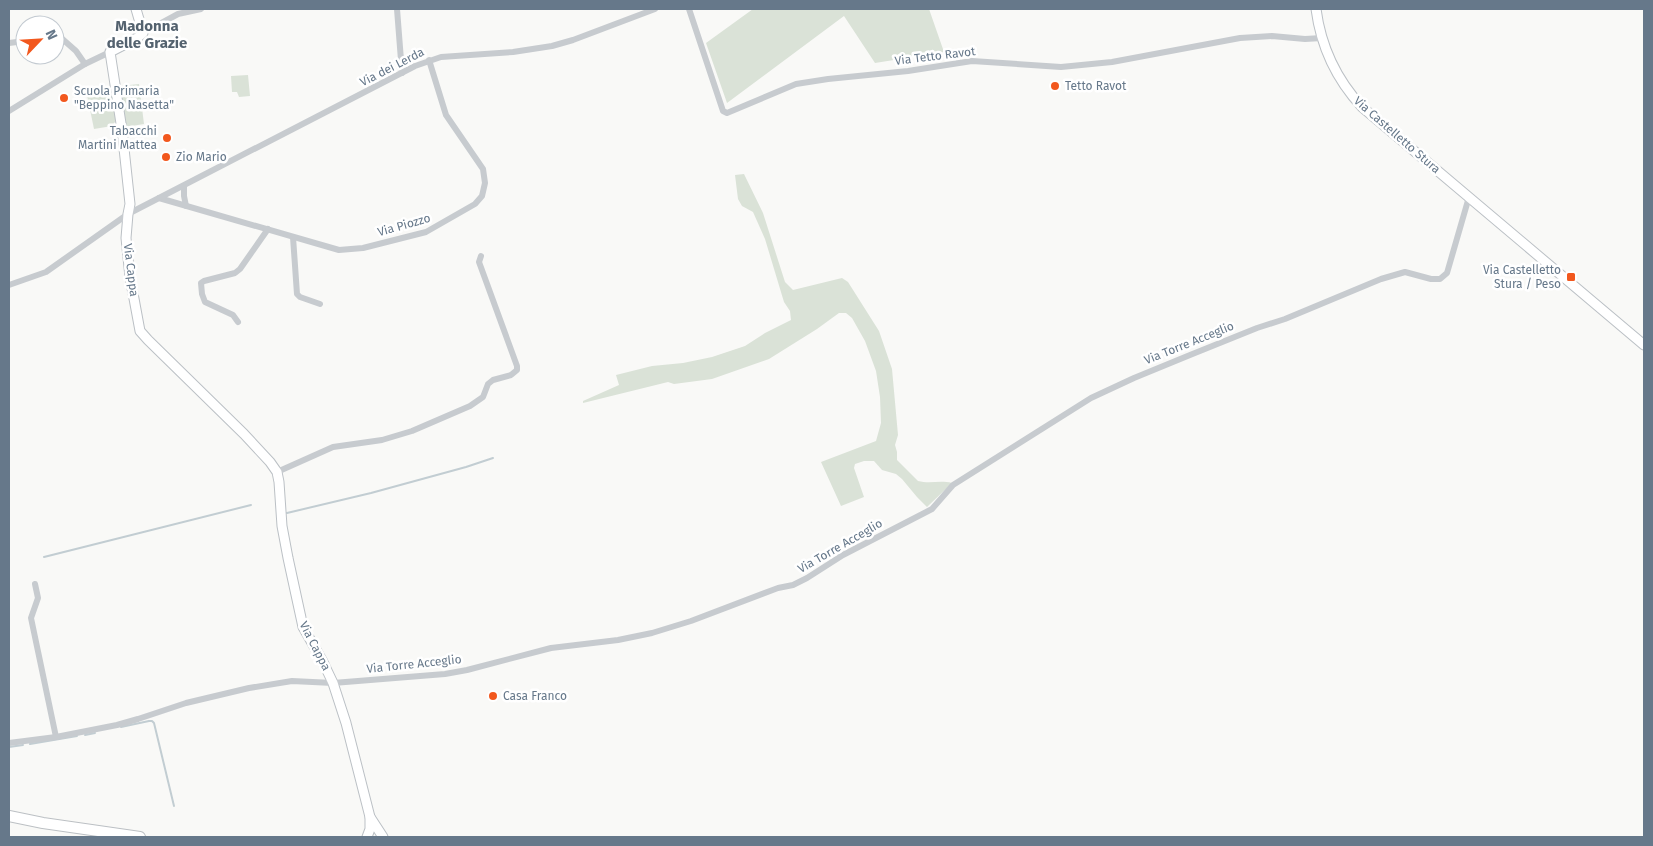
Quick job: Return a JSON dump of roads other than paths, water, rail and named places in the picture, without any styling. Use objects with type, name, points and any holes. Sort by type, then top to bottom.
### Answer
[{"type":"main road","points":[[9,816],[43,823],[140,837]]},
{"type":"street","points":[[136,9],[143,33]]},
{"type":"street","points":[[9,110],[85,64],[137,38],[178,14],[201,9]]},
{"type":"street","points":[[397,9],[402,73]]},
{"type":"street","name":"Via dei Lerda","points":[[159,198],[428,60],[449,55],[513,52],[552,46],[655,9]]},
{"type":"street","name":"Via Tetto Ravot","points":[[689,9],[723,110],[727,113],[796,84],[828,79],[972,62],[1061,67],[1112,62],[1240,38],[1272,36],[1305,39],[1322,38]]},
{"type":"street","name":"Via Castelletto Stura","points":[[1316,9],[1322,38],[1335,71],[1349,92],[1386,127],[1644,345]]},
{"type":"street","points":[[65,41],[76,51],[85,64]]},
{"type":"street","name":"Via Cappa","points":[[110,52],[122,130],[130,204],[126,238],[130,277],[140,331],[244,434],[277,472],[282,526],[303,627],[333,683],[346,723],[370,817]]},
{"type":"street","name":"Via Piozzo","points":[[159,198],[339,250],[363,248],[426,232],[444,223],[479,201],[485,189],[485,175],[446,115],[428,60]]},
{"type":"street","points":[[184,186],[186,206]]},
{"type":"street","name":"Via Torre Acceglio","points":[[9,743],[117,725],[138,720],[186,703],[249,688],[292,681],[333,683],[445,674],[551,648],[618,640],[691,621],[778,588],[793,585],[932,508],[953,485],[1091,398],[1174,361],[1285,319],[1381,279],[1404,272],[1440,280],[1447,273],[1469,197]]},
{"type":"street","points":[[9,285],[46,272],[128,214],[159,198]]},
{"type":"street","points":[[238,322],[233,315],[205,302],[201,283],[234,273],[240,269],[268,230]]},
{"type":"street","points":[[293,237],[298,294],[300,297],[320,304]]},
{"type":"street","points":[[277,472],[333,447],[382,440],[412,431],[470,406],[483,397],[488,384],[493,380],[515,373],[517,370],[516,366],[478,262],[481,256]]},
{"type":"street","points":[[35,584],[38,598],[31,618],[56,736]]},
{"type":"street","points":[[367,837],[370,829],[370,817]]},
{"type":"street","points":[[370,817],[383,837]]},
{"type":"waterway","points":[[287,513],[371,493],[493,458]]},
{"type":"waterway","points":[[44,557],[251,505]]},
{"type":"waterway","points":[[121,727],[149,721],[154,723],[174,806]]},
{"type":"waterway","points":[[85,735],[95,733]]},
{"type":"waterway","points":[[30,744],[77,736]]},
{"type":"waterway","points":[[9,747],[23,745]]},
{"type":"place","name":"Tetto Ravot","points":[[1055,86]]},
{"type":"place","name":"Scuola Primaria \"Beppino Nasetta\"","points":[[64,98]]},
{"type":"place","name":"Tabacchi Martini Mattea","points":[[167,138]]},
{"type":"place","name":"Zio Mario","points":[[166,157]]},
{"type":"place","name":"Via Castelletto Stura / Peso","points":[[1571,277]]},
{"type":"place","name":"Casa Franco","points":[[493,696]]},
{"type":"district","name":"Madonna delle Grazie","points":[[147,34]]}]
